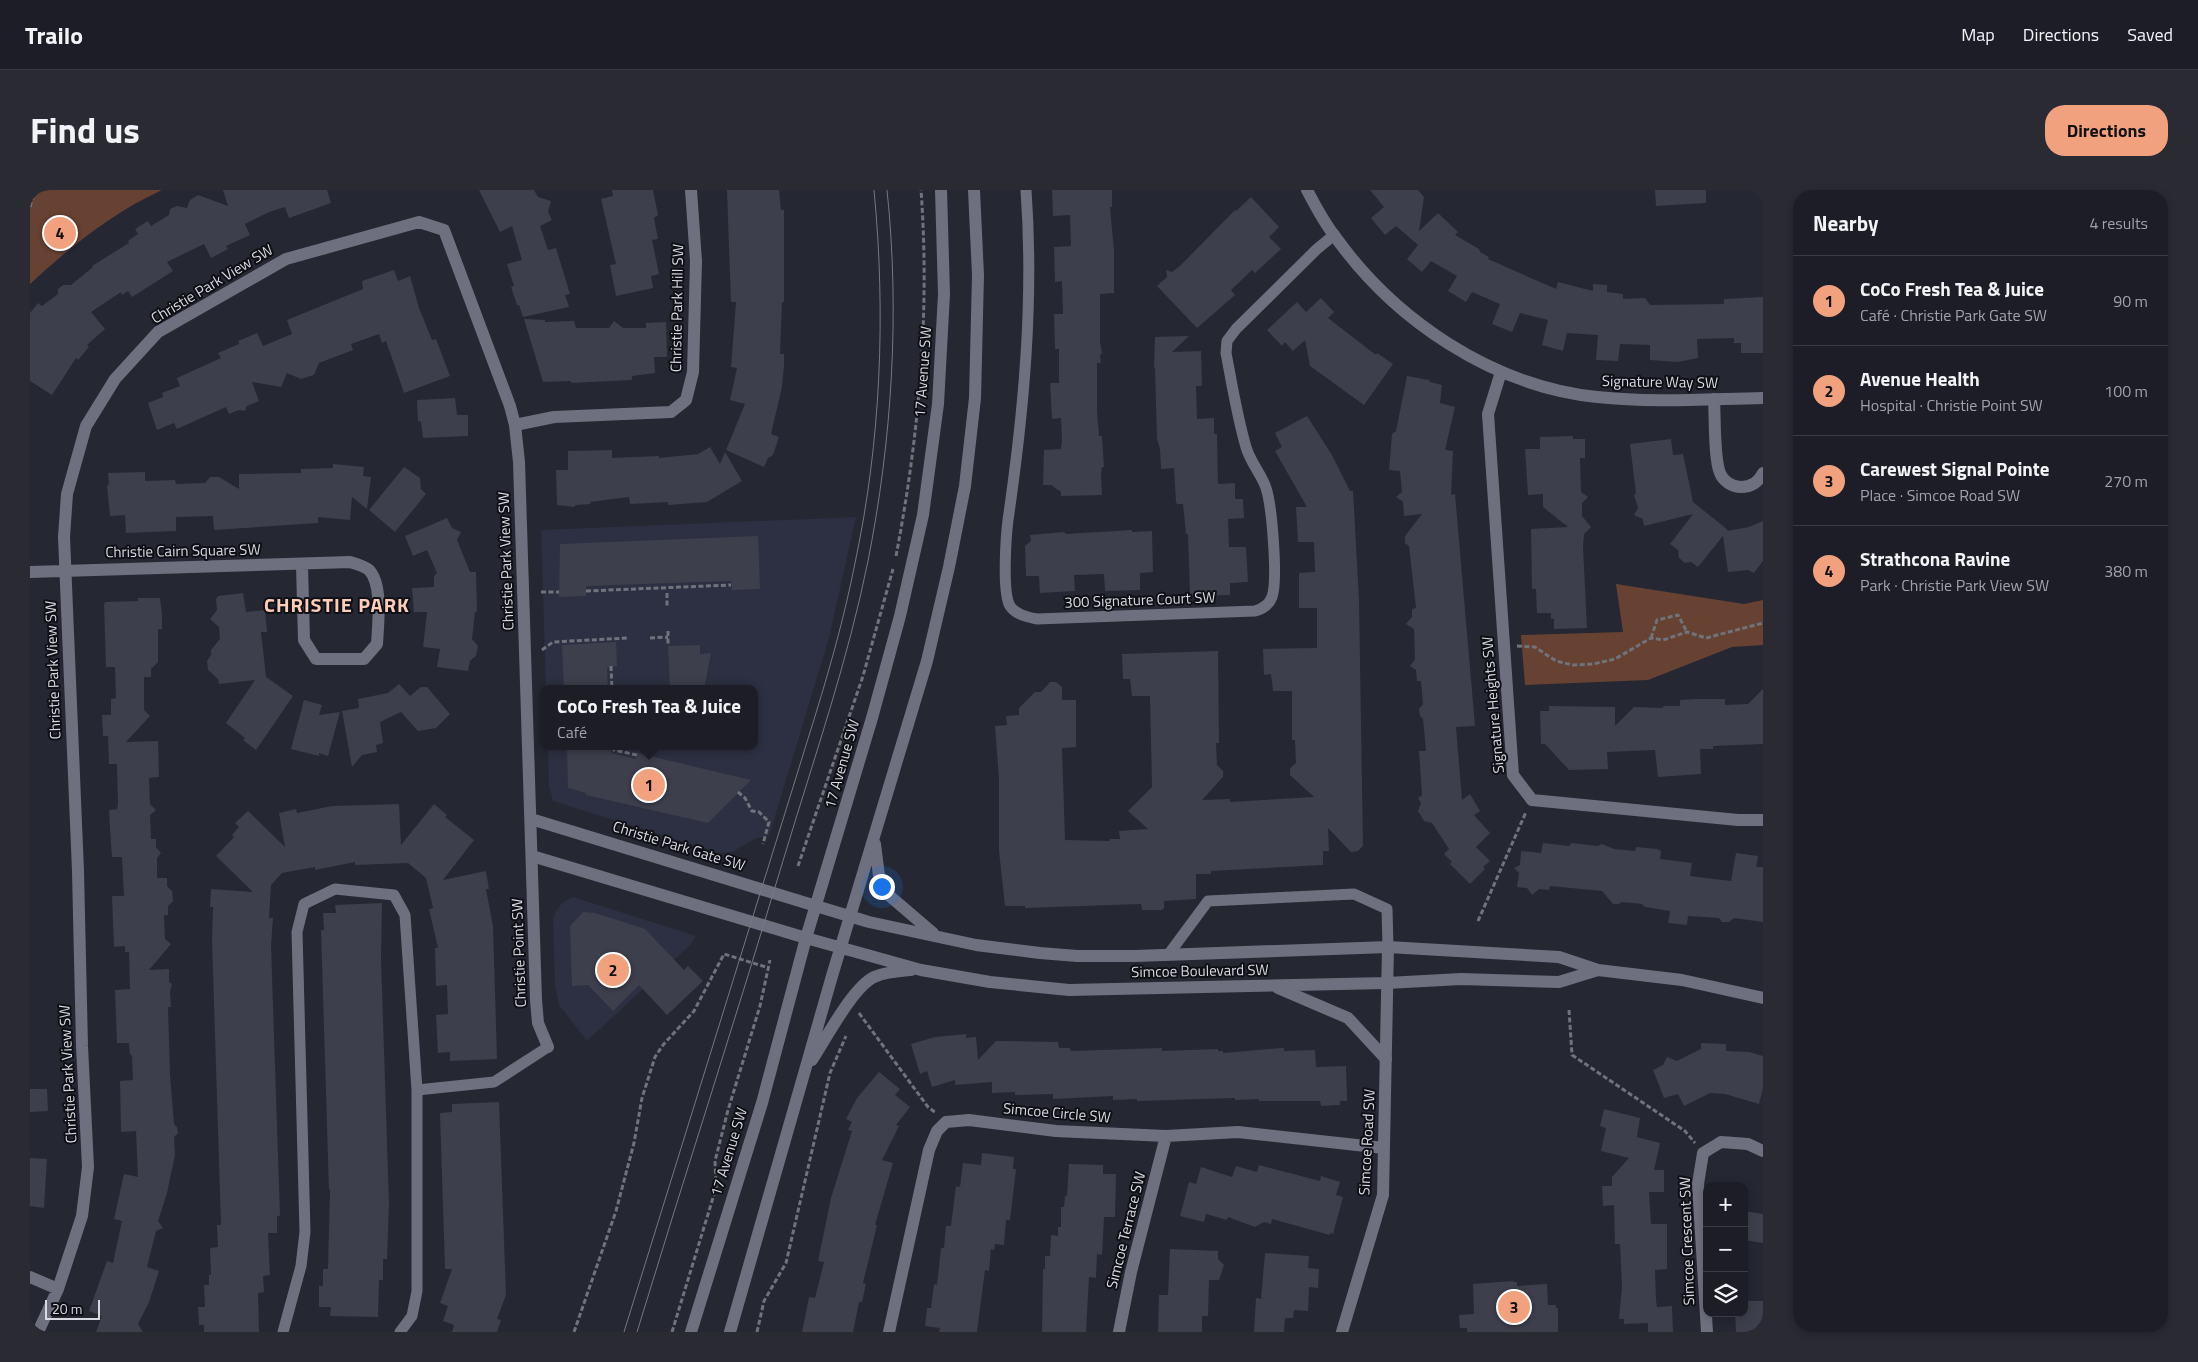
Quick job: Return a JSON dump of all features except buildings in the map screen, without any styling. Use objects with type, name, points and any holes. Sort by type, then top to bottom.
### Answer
[{"type":"street","name":"Christie Park Hill SW","points":[[515,424],[554,417],[671,412],[686,400],[693,372],[696,261],[691,190]]},
{"type":"street","name":"17 Avenue SW","points":[[691,1332],[762,1102],[806,938],[872,718],[900,616],[923,515],[938,404],[940,368],[944,294],[941,190]]},
{"type":"street","points":[[730,1332],[841,947],[927,661],[949,567],[965,486],[975,398],[978,275],[974,190]]},
{"type":"street","name":"Signature Way SW","points":[[1307,190],[1334,236],[1371,280],[1411,316],[1459,350],[1501,372],[1541,386],[1595,397],[1627,400],[1763,398]]},
{"type":"street","name":"Christie Park View SW","points":[[38,1332],[58,1289],[82,1216],[88,1167],[64,538],[67,494],[86,426],[115,379],[158,332],[286,259],[418,222],[444,230],[515,424],[519,462],[532,856]]},
{"type":"street","name":"Signature Heights SW","points":[[1501,372],[1488,414],[1513,775],[1532,800]]},
{"type":"street","points":[[1714,399],[1718,464],[1723,479],[1736,487],[1744,487],[1757,482],[1763,473]]},
{"type":"street","name":"Christie Cairn Square SW","points":[[30,572],[350,562],[368,569],[374,577],[378,590],[377,644],[364,659],[316,659],[304,640],[302,565]]},
{"type":"street","points":[[1532,800],[1738,820],[1763,820]]},
{"type":"street","name":"Christie Park Gate SW","points":[[531,819],[816,906]]},
{"type":"street","points":[[874,840],[879,876],[885,892],[935,935]]},
{"type":"street","points":[[532,856],[806,938]]},
{"type":"street","name":"Christie Point SW","points":[[532,856],[536,1000],[538,1023],[548,1047]]},
{"type":"street","name":"Simcoe Boulevard SW","points":[[816,906],[850,917],[976,945],[1040,953],[1077,956],[1168,955],[1388,948],[1560,957],[1598,970],[1682,980],[1763,998]]},
{"type":"street","name":"Simcoe Boulevard SW","points":[[806,938],[921,970],[990,982],[1069,990],[1387,983],[1461,979],[1559,982],[1598,970]]},
{"type":"street","name":"Simcoe Road SW","points":[[1342,1332],[1383,1195],[1388,948]]},
{"type":"street","points":[[805,1072],[860,988],[872,978],[885,974],[921,970]]},
{"type":"street","points":[[1273,986],[1348,1018],[1386,1059]]},
{"type":"street","name":"Simcoe Circle SW","points":[[946,1122],[969,1120],[1056,1131],[1166,1136],[1238,1132],[1384,1148]]},
{"type":"street","points":[[889,1332],[929,1150],[936,1131],[946,1122]]},
{"type":"street","name":"Simcoe Terrace SW","points":[[1119,1332],[1131,1272],[1166,1136]]},
{"type":"street","points":[[1703,1153],[1721,1142],[1748,1144],[1763,1151]]},
{"type":"street","name":"Simcoe Crescent SW","points":[[1703,1153],[1698,1184],[1707,1332]]},
{"type":"street","points":[[30,1277],[58,1289]]},
{"type":"lane","name":"300 Signature Court SW","points":[[1026,190],[1029,248],[1027,363],[1021,427],[1005,540],[1007,595],[1011,607],[1022,616],[1037,619],[1255,611],[1263,609],[1271,599],[1274,585],[1270,509],[1266,486],[1255,469],[1246,447],[1226,353],[1226,341],[1317,249],[1334,236]]},
{"type":"lane","points":[[283,1332],[300,1266],[305,1232],[297,932],[304,904],[335,889],[394,895],[405,915],[417,1090],[417,1291],[412,1316],[400,1332]]},
{"type":"lane","points":[[1168,955],[1208,900],[1354,894],[1387,910],[1388,948]]},
{"type":"lane","points":[[417,1090],[494,1082],[548,1047]]},
{"type":"path","points":[[30,207],[35,190]]},
{"type":"path","points":[[896,557],[905,508],[918,405],[923,309],[921,190]]},
{"type":"path","points":[[798,866],[864,676],[894,565]]},
{"type":"path","points":[[586,590],[732,585]]},
{"type":"path","points":[[540,592],[559,592]]},
{"type":"path","points":[[667,593],[667,608]]},
{"type":"path","points":[[1651,638],[1657,620],[1678,615],[1687,632],[1706,638],[1763,622]]},
{"type":"path","points":[[668,631],[668,646]]},
{"type":"path","points":[[1504,648],[1528,645],[1535,647],[1556,661],[1583,665],[1615,659],[1651,638],[1663,640],[1687,632]]},
{"type":"path","points":[[650,638],[668,637]]},
{"type":"path","points":[[542,650],[553,642],[610,641],[627,638]]},
{"type":"path","points":[[611,666],[612,685]]},
{"type":"path","points":[[614,750],[637,755]]},
{"type":"path","points":[[738,792],[745,798],[752,811],[759,812],[769,822],[763,844]]},
{"type":"path","points":[[1478,921],[1520,821],[1532,800]]},
{"type":"path","points":[[574,1332],[616,1211],[644,1090],[655,1057],[663,1045],[694,1011],[724,954],[769,968]]},
{"type":"path","points":[[672,1332],[716,1188],[715,1161],[733,1092],[760,1006],[770,960]]},
{"type":"path","points":[[854,1020],[862,1008]]},
{"type":"path","points":[[1569,1010],[1572,1055],[1685,1131],[1703,1153]]},
{"type":"path","points":[[858,1012],[928,1107],[946,1122]]},
{"type":"path","points":[[757,1332],[764,1301],[786,1263],[830,1073],[850,1028]]},
{"type":"shaded area","points":[[30,190],[162,190],[126,209],[92,232],[30,284]]},
{"type":"shaded area","points":[[856,517],[829,638],[769,836],[756,838],[732,852],[720,853],[553,801],[549,786],[548,750],[758,750],[758,685],[546,685],[541,530]]},
{"type":"shaded area","points":[[1616,584],[1744,604],[1763,600],[1763,645],[1732,647],[1648,680],[1525,685],[1521,635],[1623,632]]},
{"type":"shaded area","points":[[573,897],[696,936],[691,944],[587,1041],[559,1005],[555,985],[553,918],[562,903]]},
{"type":"tram line","points":[[624,1332],[816,713],[851,582],[871,471],[879,377],[880,283],[874,190]]},
{"type":"tram line","points":[[637,1332],[830,707],[860,598],[876,515],[888,423],[893,330],[893,283],[887,190]]},
{"type":"place","name":"Strathcona Ravine","points":[[60,233]]},
{"type":"place","name":"CoCo Fresh Tea & Juice","points":[[649,785]]},
{"type":"place","name":"Avenue Health","points":[[613,970]]},
{"type":"place","name":"Carewest Signal Pointe","points":[[1514,1307]]},
{"type":"district","name":"CHRISTIE PARK","points":[[337,605]]}]
